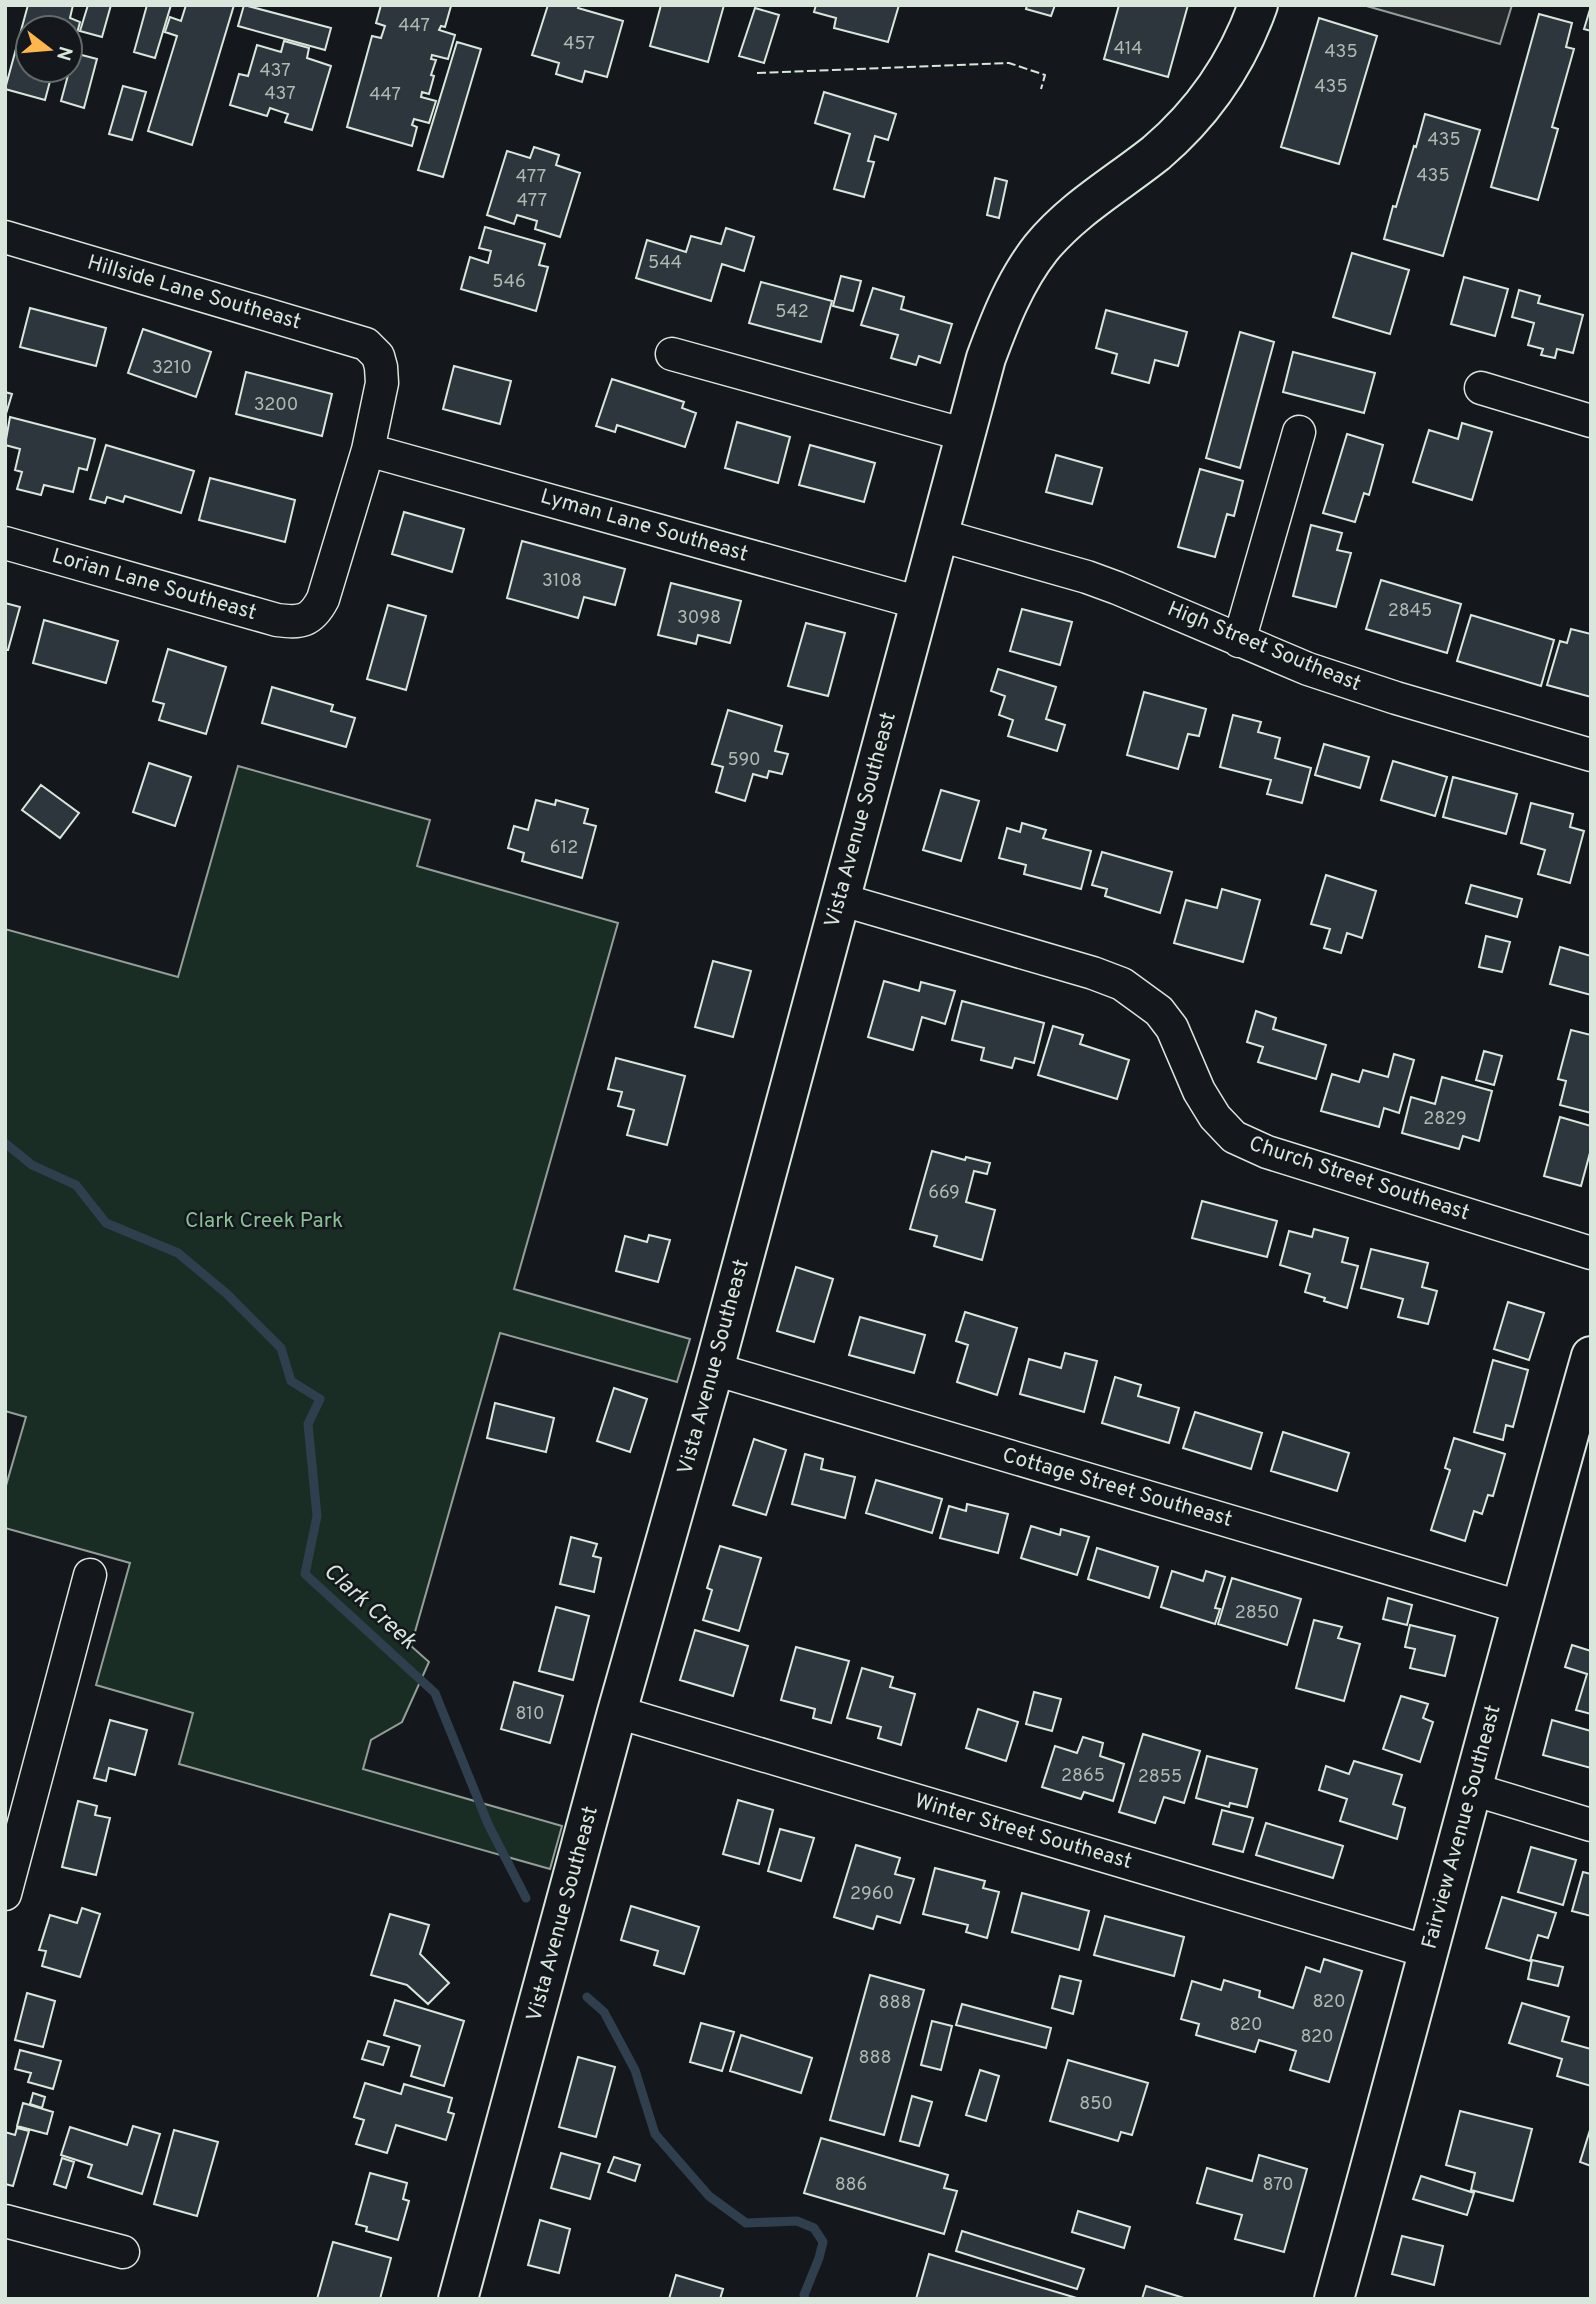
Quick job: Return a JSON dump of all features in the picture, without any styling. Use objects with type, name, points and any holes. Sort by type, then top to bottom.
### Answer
[{"type":"main road","name":"Vista Avenue Southeast","points":[[458,2299],[617,1712],[714,1369],[986,358],[1007,302],[1041,249],[1080,209],[1157,152],[1194,116],[1224,79],[1258,5]]},
{"type":"main road","name":"Fairview Avenue Southeast","points":[[1334,2299],[1520,1607],[1591,1356]]},
{"type":"street","name":"Hillside Lane Southeast","points":[[5,237],[366,344],[378,356],[382,367],[382,383],[368,450]]},
{"type":"street","points":[[672,354],[966,435]]},
{"type":"street","points":[[1481,387],[1591,421]]},
{"type":"street","points":[[1239,641],[1299,432]]},
{"type":"street","name":"Lyman Lane Southeast","points":[[368,450],[920,603]]},
{"type":"street","name":"Lorian Lane Southeast","points":[[5,543],[277,620],[304,620],[316,612],[323,599],[368,450]]},
{"type":"street","name":"High Street Southeast","points":[[939,535],[1097,581],[1239,641],[1334,677],[1591,755]]},
{"type":"street","name":"Church Street Southeast","points":[[839,899],[1122,984],[1159,1011],[1172,1028],[1199,1091],[1215,1118],[1234,1137],[1267,1152],[1591,1253]]},
{"type":"street","name":"Cottage Street Southeast","points":[[714,1369],[1520,1607]]},
{"type":"street","points":[[5,1894],[90,1575]]},
{"type":"street","name":"Winter Street Southeast","points":[[617,1712],[1429,1952]]},
{"type":"street","points":[[1472,1789],[1591,1825]]},
{"type":"street","points":[[5,2221],[123,2252]]},
{"type":"green space","name":"Clark Creek Park","points":[[238,766],[430,820],[417,866],[618,923],[514,1289],[690,1339],[677,1382],[500,1333],[411,1646],[429,1662],[402,1722],[371,1740],[363,1769],[562,1826],[550,1869],[179,1764],[193,1713],[96,1685],[130,1563],[5,1528],[5,1489],[26,1417],[5,1411],[5,929],[178,977]]},
{"type":"shaded area","points":[[1363,5],[1512,5],[1500,44]]},
{"type":"building","points":[[28,5],[73,5],[71,14],[26,14]]},
{"type":"building","points":[[88,5],[111,5],[102,37],[84,32]]},
{"type":"building","points":[[147,5],[171,5],[155,58],[134,52]]},
{"type":"building","points":[[186,5],[234,5],[192,145],[148,131],[177,36],[165,32],[170,17],[181,21]]},
{"type":"building","points":[[244,5],[331,28],[325,50],[238,26]]},
{"type":"building","points":[[381,5],[451,6],[445,27],[441,26],[439,30],[455,35],[448,59],[432,55],[431,59],[436,60],[431,75],[434,76],[429,94],[422,92],[421,97],[436,101],[429,123],[414,119],[412,125],[417,127],[412,146],[347,127],[372,36],[381,38],[385,26],[376,23]]},
{"type":"building","points":[[548,5],[579,5],[578,8],[623,21],[607,77],[585,71],[582,82],[556,74],[559,63],[532,55]]},
{"type":"building","points":[[661,5],[724,5],[708,62],[650,46]]},
{"type":"building","points":[[816,5],[899,5],[888,42],[834,28],[836,18],[814,12]]},
{"type":"building","points":[[1027,5],[1055,5],[1051,16],[1026,9]]},
{"type":"building","points":[[1119,5],[1188,5],[1168,77],[1104,59]]},
{"type":"building","points":[[1591,6],[1591,31],[1584,29]]},
{"type":"building","points":[[755,8],[779,15],[764,63],[739,56]]},
{"type":"building","points":[[1539,14],[1572,23],[1566,47],[1574,49],[1552,127],[1558,129],[1538,200],[1491,187]]},
{"type":"building","points":[[1319,18],[1377,36],[1339,164],[1281,147]]},
{"type":"building","points":[[284,41],[309,48],[307,58],[331,66],[312,130],[285,122],[288,114],[270,108],[267,116],[230,105],[239,74],[248,76],[257,45],[281,52]]},
{"type":"building","points":[[457,42],[481,49],[443,177],[418,170]]},
{"type":"building","points":[[14,56],[14,84],[49,84],[45,100],[5,89]]},
{"type":"building","points":[[84,56],[97,59],[84,108],[61,101],[66,84],[84,84]]},
{"type":"building","points":[[123,86],[146,92],[132,140],[109,134]]},
{"type":"building","points":[[824,92],[896,114],[888,140],[875,136],[868,161],[874,162],[864,197],[834,189],[850,134],[815,123]]},
{"type":"building","points":[[1425,114],[1480,130],[1443,256],[1384,239]]},
{"type":"building","points":[[534,147],[559,155],[556,165],[580,173],[560,237],[535,229],[537,221],[517,215],[514,224],[487,215],[507,151],[530,158]]},
{"type":"building","points":[[995,178],[1007,181],[999,218],[987,215]]},
{"type":"building","points":[[485,227],[545,244],[539,265],[548,267],[536,311],[461,289],[470,257],[488,263],[491,251],[479,248]]},
{"type":"building","points":[[726,228],[754,237],[744,271],[722,264],[711,301],[636,278],[647,240],[686,252],[691,236],[721,244]]},
{"type":"building","points":[[1352,253],[1409,270],[1390,334],[1333,317]]},
{"type":"building","points":[[841,276],[861,281],[853,311],[833,306]]},
{"type":"building","points":[[1464,277],[1508,289],[1495,336],[1451,324]]},
{"type":"building","points":[[761,282],[832,301],[821,342],[749,323]]},
{"type":"building","points":[[873,288],[904,297],[901,309],[952,324],[940,363],[919,356],[916,365],[891,358],[898,335],[861,325]]},
{"type":"building","points":[[1519,290],[1540,296],[1538,303],[1583,315],[1573,353],[1557,349],[1555,358],[1541,355],[1543,349],[1528,345],[1534,323],[1512,317]]},
{"type":"building","points":[[30,308],[106,328],[96,366],[20,347]]},
{"type":"building","points":[[1106,310],[1187,332],[1178,366],[1155,360],[1149,383],[1112,373],[1117,354],[1096,348]]},
{"type":"building","points":[[143,329],[211,352],[196,397],[128,373]]},
{"type":"building","points":[[1240,332],[1274,342],[1240,468],[1206,458]]},
{"type":"building","points":[[1293,352],[1375,373],[1364,413],[1283,392]]},
{"type":"building","points":[[454,366],[511,381],[500,424],[443,409]]},
{"type":"building","points":[[246,372],[332,394],[322,436],[236,414]]},
{"type":"building","points":[[612,379],[684,402],[682,408],[696,413],[685,447],[617,425],[615,432],[596,426]]},
{"type":"building","points":[[5,392],[12,394],[5,417]]},
{"type":"building","points":[[10,417],[95,439],[87,470],[79,468],[73,492],[44,485],[41,495],[17,489],[22,472],[15,470],[20,449],[5,445]]},
{"type":"building","points":[[737,422],[790,437],[778,483],[725,468]]},
{"type":"building","points":[[1462,423],[1492,432],[1472,500],[1413,482],[1429,430],[1458,439]]},
{"type":"building","points":[[1347,434],[1383,445],[1369,495],[1364,493],[1355,522],[1323,513]]},
{"type":"building","points":[[106,445],[194,471],[181,513],[125,496],[123,502],[107,497],[105,503],[90,499]]},
{"type":"building","points":[[810,445],[875,463],[864,502],[799,485]]},
{"type":"building","points":[[1056,455],[1102,468],[1092,504],[1046,492]]},
{"type":"building","points":[[1200,469],[1243,481],[1234,516],[1227,514],[1215,557],[1178,547]]},
{"type":"building","points":[[210,478],[295,500],[285,542],[199,520]]},
{"type":"building","points":[[404,512],[464,529],[452,572],[392,554]]},
{"type":"building","points":[[1311,525],[1342,533],[1337,550],[1351,553],[1336,607],[1293,596]]},
{"type":"building","points":[[522,541],[625,569],[615,605],[584,597],[578,618],[507,598]]},
{"type":"building","points":[[1381,580],[1461,604],[1447,653],[1366,629]]},
{"type":"building","points":[[671,583],[741,601],[730,643],[698,635],[696,644],[658,635]]},
{"type":"building","points":[[5,603],[20,607],[8,650],[5,650]]},
{"type":"building","points":[[388,605],[426,616],[406,690],[367,679]]},
{"type":"building","points":[[1022,609],[1072,622],[1060,665],[1010,651]]},
{"type":"building","points":[[1471,615],[1554,640],[1541,686],[1457,661]]},
{"type":"building","points":[[44,620],[118,641],[106,683],[33,663]]},
{"type":"building","points":[[806,623],[845,633],[828,696],[788,686]]},
{"type":"building","points":[[1571,629],[1591,634],[1591,697],[1547,685],[1560,641],[1567,643]]},
{"type":"building","points":[[168,649],[226,667],[206,734],[159,720],[164,704],[153,701]]},
{"type":"building","points":[[998,669],[1056,687],[1046,719],[1065,725],[1057,751],[1008,736],[1013,720],[999,715],[1005,696],[991,691]]},
{"type":"building","points":[[272,687],[333,705],[331,711],[355,718],[346,747],[262,723]]},
{"type":"building","points":[[1144,692],[1206,709],[1199,736],[1188,734],[1178,769],[1127,755]]},
{"type":"building","points":[[728,710],[782,726],[775,751],[788,754],[782,774],[769,771],[767,778],[753,774],[745,801],[716,792],[723,767],[712,764]]},
{"type":"building","points":[[1233,715],[1261,722],[1258,732],[1280,738],[1275,758],[1311,768],[1302,803],[1267,794],[1271,780],[1220,767]]},
{"type":"building","points":[[1324,744],[1369,757],[1360,788],[1315,775]]},
{"type":"building","points":[[1393,761],[1447,777],[1435,816],[1381,800]]},
{"type":"building","points":[[149,763],[191,777],[175,826],[133,812]]},
{"type":"building","points":[[1453,777],[1517,794],[1506,834],[1443,817]]},
{"type":"building","points":[[41,785],[79,813],[60,838],[22,810]]},
{"type":"building","points":[[941,790],[979,801],[961,861],[923,850]]},
{"type":"building","points":[[536,800],[555,805],[556,800],[588,809],[584,823],[596,826],[582,878],[522,861],[524,853],[508,848],[514,826],[528,830]]},
{"type":"building","points":[[1531,803],[1573,814],[1570,827],[1584,831],[1570,883],[1538,874],[1545,850],[1521,843]]},
{"type":"building","points":[[1022,823],[1046,830],[1043,838],[1091,851],[1081,889],[1024,874],[1026,865],[999,858],[1007,828],[1020,832]]},
{"type":"building","points":[[1102,852],[1172,872],[1160,913],[1105,896],[1107,889],[1092,885]]},
{"type":"building","points":[[1326,875],[1376,891],[1362,938],[1347,933],[1341,953],[1324,948],[1330,929],[1311,924]]},
{"type":"building","points":[[1471,885],[1522,899],[1517,917],[1466,903]]},
{"type":"building","points":[[1222,889],[1260,900],[1243,962],[1174,943],[1186,900],[1217,908]]},
{"type":"building","points":[[1486,936],[1510,942],[1502,972],[1479,967]]},
{"type":"building","points":[[1560,947],[1591,956],[1591,995],[1550,984]]},
{"type":"building","points":[[713,961],[751,971],[733,1037],[695,1027]]},
{"type":"building","points":[[884,981],[919,991],[921,982],[955,991],[945,1024],[922,1017],[913,1050],[868,1037]]},
{"type":"building","points":[[962,1001],[1044,1023],[1034,1063],[1015,1058],[1012,1068],[981,1060],[984,1048],[952,1040]]},
{"type":"building","points":[[1256,1011],[1276,1018],[1273,1029],[1326,1045],[1316,1079],[1258,1062],[1263,1047],[1247,1042]]},
{"type":"building","points":[[1053,1026],[1083,1035],[1080,1044],[1129,1060],[1117,1099],[1038,1075]]},
{"type":"building","points":[[1571,1030],[1591,1035],[1591,1113],[1560,1105],[1566,1081],[1558,1079]]},
{"type":"building","points":[[1484,1051],[1502,1056],[1494,1085],[1476,1080]]},
{"type":"building","points":[[1394,1054],[1414,1060],[1399,1113],[1384,1108],[1379,1127],[1321,1111],[1332,1074],[1359,1082],[1363,1070],[1388,1077]]},
{"type":"building","points":[[616,1058],[685,1076],[667,1145],[627,1135],[634,1110],[618,1106],[622,1092],[608,1089]]},
{"type":"building","points":[[1442,1077],[1492,1091],[1479,1141],[1463,1136],[1459,1149],[1402,1133],[1411,1097],[1435,1104]]},
{"type":"building","points":[[1560,1117],[1591,1126],[1591,1149],[1581,1186],[1544,1176]]},
{"type":"building","points":[[932,1151],[965,1160],[966,1157],[990,1163],[987,1174],[974,1171],[966,1202],[995,1210],[982,1260],[934,1246],[937,1236],[910,1229]]},
{"type":"building","points":[[1202,1201],[1277,1221],[1267,1257],[1192,1238]]},
{"type":"building","points":[[1314,1229],[1348,1238],[1342,1262],[1358,1266],[1347,1308],[1305,1292],[1310,1274],[1280,1265],[1289,1231],[1312,1237]]},
{"type":"building","points":[[649,1235],[670,1240],[658,1282],[616,1271],[625,1236],[647,1242]]},
{"type":"building","points":[[1371,1249],[1428,1263],[1422,1287],[1437,1291],[1428,1324],[1398,1317],[1403,1299],[1361,1288]]},
{"type":"building","points":[[796,1267],[833,1279],[814,1342],[777,1331]]},
{"type":"building","points":[[1508,1302],[1544,1313],[1529,1360],[1494,1349]]},
{"type":"building","points":[[965,1312],[1017,1328],[997,1395],[957,1382],[968,1345],[956,1341]]},
{"type":"building","points":[[860,1317],[925,1335],[914,1373],[849,1355]]},
{"type":"building","points":[[1065,1353],[1097,1361],[1084,1412],[1020,1394],[1029,1359],[1061,1368]]},
{"type":"building","points":[[1493,1360],[1528,1370],[1513,1427],[1506,1425],[1503,1440],[1474,1432]]},
{"type":"building","points":[[1115,1377],[1141,1385],[1138,1396],[1179,1408],[1169,1443],[1102,1423]]},
{"type":"building","points":[[614,1388],[647,1399],[630,1452],[597,1441]]},
{"type":"building","points":[[495,1403],[554,1418],[546,1452],[487,1438]]},
{"type":"building","points":[[1195,1412],[1262,1433],[1251,1469],[1183,1448]]},
{"type":"building","points":[[1283,1432],[1349,1453],[1337,1491],[1271,1471]]},
{"type":"building","points":[[1454,1438],[1505,1454],[1493,1496],[1488,1495],[1482,1514],[1474,1511],[1465,1541],[1431,1530],[1450,1470],[1445,1468]]},
{"type":"building","points":[[754,1439],[786,1450],[766,1515],[733,1505]]},
{"type":"building","points":[[805,1454],[823,1459],[821,1469],[855,1477],[845,1518],[792,1504]]},
{"type":"building","points":[[876,1480],[942,1499],[932,1533],[866,1513]]},
{"type":"building","points":[[967,1504],[1008,1514],[998,1553],[940,1538],[949,1506],[966,1511]]},
{"type":"building","points":[[1031,1526],[1060,1535],[1061,1529],[1089,1537],[1077,1575],[1021,1558]]},
{"type":"building","points":[[571,1537],[597,1544],[593,1556],[601,1558],[594,1592],[560,1584]]},
{"type":"building","points":[[720,1546],[761,1558],[739,1631],[703,1620],[712,1590],[707,1588]]},
{"type":"building","points":[[1097,1548],[1158,1567],[1149,1598],[1088,1579]]},
{"type":"building","points":[[1172,1571],[1203,1581],[1206,1571],[1225,1577],[1215,1608],[1220,1609],[1215,1624],[1161,1607]]},
{"type":"building","points":[[1232,1578],[1301,1599],[1287,1645],[1218,1624]]},
{"type":"building","points":[[1388,1598],[1412,1605],[1407,1625],[1383,1619]]},
{"type":"building","points":[[556,1607],[589,1616],[573,1680],[539,1671]]},
{"type":"building","points":[[1314,1620],[1342,1627],[1338,1638],[1360,1644],[1344,1701],[1296,1688]]},
{"type":"building","points":[[1410,1625],[1455,1636],[1445,1676],[1410,1668],[1415,1649],[1405,1647]]},
{"type":"building","points":[[695,1630],[748,1646],[733,1696],[680,1680]]},
{"type":"building","points":[[1572,1645],[1591,1651],[1591,1714],[1576,1710],[1587,1674],[1565,1667]]},
{"type":"building","points":[[796,1647],[849,1661],[831,1723],[813,1718],[815,1709],[781,1700]]},
{"type":"building","points":[[862,1668],[893,1677],[890,1687],[915,1694],[901,1745],[878,1738],[881,1727],[847,1718]]},
{"type":"building","points":[[514,1682],[563,1696],[550,1743],[501,1729]]},
{"type":"building","points":[[1034,1692],[1061,1699],[1052,1731],[1026,1724]]},
{"type":"building","points":[[1401,1696],[1428,1704],[1423,1718],[1433,1722],[1420,1762],[1383,1749]]},
{"type":"building","points":[[978,1709],[1018,1722],[1006,1761],[966,1748]]},
{"type":"building","points":[[110,1720],[147,1730],[135,1775],[109,1768],[106,1781],[94,1778]]},
{"type":"building","points":[[1552,1720],[1591,1731],[1591,1768],[1543,1755]]},
{"type":"building","points":[[1143,1734],[1200,1751],[1184,1803],[1164,1797],[1155,1823],[1119,1812]]},
{"type":"building","points":[[1083,1737],[1103,1743],[1100,1756],[1124,1764],[1113,1801],[1084,1792],[1081,1799],[1042,1787],[1055,1746],[1077,1753]]},
{"type":"building","points":[[1207,1756],[1257,1769],[1247,1807],[1230,1803],[1229,1807],[1196,1798]]},
{"type":"building","points":[[1354,1761],[1402,1775],[1393,1804],[1405,1808],[1397,1839],[1340,1821],[1347,1799],[1319,1790],[1326,1766],[1349,1774]]},
{"type":"building","points":[[738,1800],[773,1810],[759,1864],[723,1854]]},
{"type":"building","points":[[78,1801],[97,1806],[95,1815],[110,1818],[96,1875],[62,1867]]},
{"type":"building","points":[[1222,1810],[1253,1818],[1243,1852],[1213,1844]]},
{"type":"building","points":[[1266,1823],[1343,1846],[1333,1878],[1256,1855]]},
{"type":"building","points":[[780,1829],[814,1838],[801,1881],[768,1871]]},
{"type":"building","points":[[856,1845],[900,1858],[895,1874],[914,1879],[900,1923],[877,1916],[873,1929],[834,1917]]},
{"type":"building","points":[[1531,1847],[1576,1860],[1563,1905],[1518,1892]]},
{"type":"building","points":[[935,1868],[985,1881],[983,1888],[999,1892],[987,1938],[966,1932],[968,1925],[923,1914]]},
{"type":"building","points":[[1583,1872],[1591,1874],[1591,1916],[1572,1911]]},
{"type":"building","points":[[1022,1893],[1089,1911],[1079,1950],[1012,1932]]},
{"type":"building","points":[[1502,1897],[1556,1913],[1548,1938],[1538,1935],[1530,1961],[1486,1948]]},
{"type":"building","points":[[631,1906],[699,1927],[684,1974],[654,1965],[658,1951],[621,1940]]},
{"type":"building","points":[[82,1908],[100,1914],[80,1977],[42,1966],[46,1951],[39,1950],[50,1915],[77,1923]]},
{"type":"building","points":[[390,1914],[429,1925],[420,1954],[449,1983],[428,2004],[407,1985],[371,1975]]},
{"type":"building","points":[[1105,1916],[1184,1937],[1174,1976],[1094,1955]]},
{"type":"building","points":[[1324,1959],[1362,1971],[1329,2082],[1290,2070],[1296,2051],[1259,2040],[1255,2052],[1196,2035],[1199,2024],[1181,2019],[1192,1981],[1221,1990],[1224,1980],[1260,1991],[1259,1997],[1293,2008],[1306,1967],[1320,1972]]},
{"type":"building","points":[[1532,1960],[1563,1967],[1558,1986],[1528,1979]]},
{"type":"building","points":[[870,1975],[924,1990],[884,2135],[830,2120]]},
{"type":"building","points":[[1060,1976],[1081,1981],[1073,2014],[1052,2008]]},
{"type":"building","points":[[27,1993],[55,2001],[43,2047],[15,2040]]},
{"type":"building","points":[[395,2000],[464,2021],[444,2086],[411,2076],[420,2046],[384,2035]]},
{"type":"building","points":[[1522,2003],[1569,2017],[1562,2041],[1591,2049],[1591,2086],[1557,2076],[1562,2059],[1509,2043]]},
{"type":"building","points":[[962,2004],[1051,2028],[1046,2048],[956,2025]]},
{"type":"building","points":[[932,2021],[952,2026],[941,2070],[921,2065]]},
{"type":"building","points":[[701,2023],[734,2032],[722,2071],[690,2062]]},
{"type":"building","points":[[741,2035],[812,2058],[801,2093],[730,2071]]},
{"type":"building","points":[[368,2041],[389,2047],[383,2065],[362,2059]]},
{"type":"building","points":[[20,2050],[61,2061],[53,2089],[28,2082],[31,2073],[15,2069]]},
{"type":"building","points":[[578,2057],[615,2067],[596,2137],[559,2127]]},
{"type":"building","points":[[1068,2060],[1148,2083],[1132,2135],[1121,2132],[1118,2141],[1050,2121]]},
{"type":"building","points":[[980,2070],[999,2076],[986,2121],[966,2115]]},
{"type":"building","points":[[365,2083],[401,2094],[404,2084],[452,2098],[448,2112],[454,2114],[446,2140],[396,2125],[387,2153],[356,2144],[364,2120],[354,2117]]},
{"type":"building","points":[[33,2093],[45,2097],[42,2108],[30,2104]]},
{"type":"building","points":[[912,2096],[932,2102],[919,2146],[900,2141]]},
{"type":"building","points":[[23,2103],[53,2112],[47,2134],[17,2126]]},
{"type":"building","points":[[1460,2111],[1532,2129],[1513,2201],[1471,2190],[1475,2173],[1446,2165]]},
{"type":"building","points":[[133,2126],[160,2134],[142,2194],[88,2177],[92,2165],[61,2155],[70,2127],[127,2145]]},
{"type":"building","points":[[17,2128],[29,2131],[13,2186],[5,2184],[5,2132],[15,2135]]},
{"type":"building","points":[[174,2130],[218,2142],[197,2216],[154,2204]]},
{"type":"building","points":[[1591,2130],[1591,2166],[1580,2162]]},
{"type":"building","points":[[821,2138],[948,2175],[944,2188],[957,2191],[944,2234],[804,2193]]},
{"type":"building","points":[[561,2153],[600,2164],[590,2199],[551,2188]]},
{"type":"building","points":[[1259,2155],[1307,2169],[1284,2252],[1235,2239],[1242,2215],[1197,2203],[1207,2168],[1252,2181]]},
{"type":"building","points":[[614,2157],[640,2165],[635,2181],[608,2172]]},
{"type":"building","points":[[62,2158],[74,2162],[66,2188],[54,2184]]},
{"type":"building","points":[[370,2173],[407,2183],[403,2199],[409,2201],[398,2240],[366,2231],[367,2227],[356,2224]]},
{"type":"building","points":[[1421,2176],[1474,2193],[1467,2215],[1413,2199]]},
{"type":"building","points":[[1078,2211],[1130,2227],[1124,2248],[1072,2232]]},
{"type":"building","points":[[540,2220],[570,2229],[559,2273],[528,2265]]},
{"type":"building","points":[[962,2231],[1084,2269],[1077,2289],[956,2251]]},
{"type":"building","points":[[1402,2236],[1443,2246],[1434,2285],[1392,2274]]},
{"type":"building","points":[[333,2242],[391,2258],[380,2299],[317,2299]]},
{"type":"building","points":[[929,2254],[1080,2299],[916,2299]]},
{"type":"building","points":[[676,2275],[723,2289],[720,2299],[669,2299]]},
{"type":"building","points":[[1146,2286],[1187,2299],[1142,2299]]},
{"type":"waterway","name":"Clark Creek","points":[[5,1143],[32,1165],[76,1185],[106,1223],[178,1253],[227,1294],[281,1348],[291,1381],[320,1399],[308,1424],[317,1516],[305,1574],[435,1693],[488,1824],[526,1898]]},
{"type":"waterway","name":"Clark Creek","points":[[587,1997],[604,2012],[635,2070],[655,2134],[709,2196],[746,2223],[797,2221],[814,2228],[823,2242],[804,2295],[805,2299]]},
{"type":"fence","points":[[757,73],[1009,63],[1045,75],[1041,89]]}]
